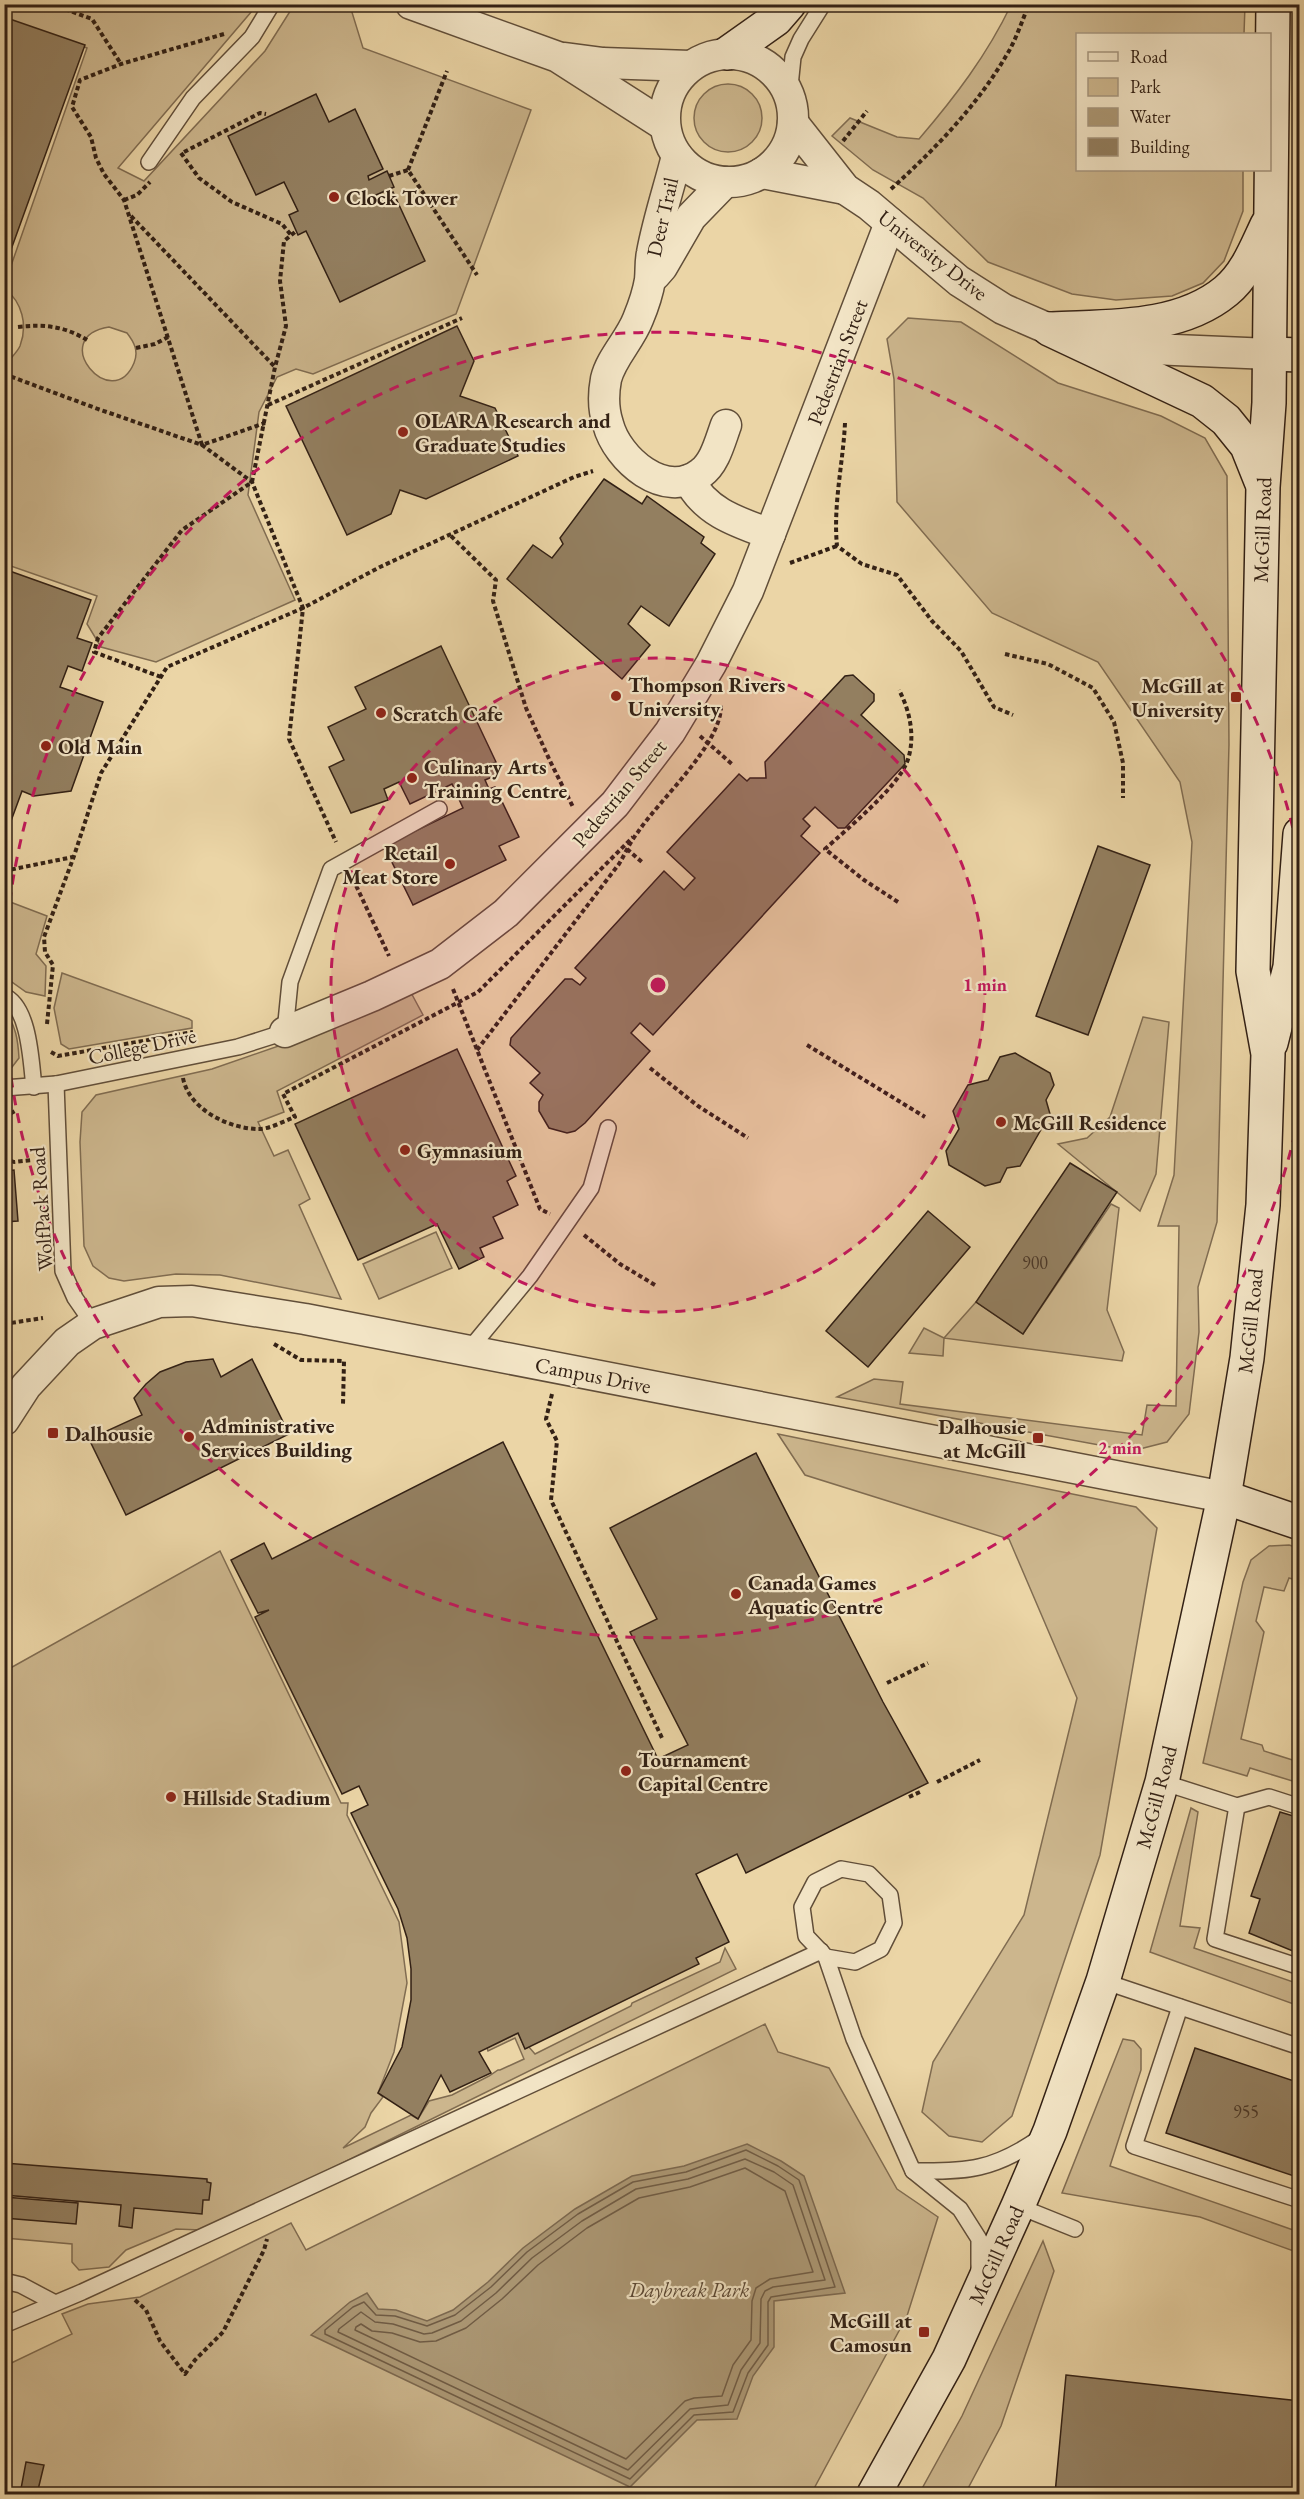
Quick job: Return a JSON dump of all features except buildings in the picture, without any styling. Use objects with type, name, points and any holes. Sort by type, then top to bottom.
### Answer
[{"type":"main road","points":[[728,53],[776,19],[789,4]]},
{"type":"main road","name":"McGill Road","points":[[874,2494],[949,2359],[1018,2206],[1050,2131],[1103,1981],[1162,1782],[1224,1497],[1248,1358],[1263,1205],[1268,1053],[1253,971],[1263,487],[1269,403],[1285,355],[1271,218],[1273,4]]},
{"type":"main road","points":[[1048,329],[1130,325],[1170,318],[1205,306],[1227,290],[1248,266],[1271,218]]},
{"type":"main road","points":[[1048,329],[1202,401],[1226,420],[1247,446],[1263,487]]},
{"type":"main road","name":"McGill Road","points":[[1268,1053],[1290,967],[1299,834]]},
{"type":"main road","points":[[1224,1497],[1299,1523]]},
{"type":"street","points":[[411,4],[558,57],[603,63],[690,66]]},
{"type":"street","points":[[728,53],[762,62],[781,81],[791,110],[788,141],[780,156],[762,173],[748,179],[725,182],[709,179],[690,169],[677,156],[664,125],[667,100],[675,82],[690,66],[707,57],[728,53]]},
{"type":"street","points":[[558,57],[664,125]]},
{"type":"street","name":"University Drive","points":[[791,110],[845,189],[869,205],[959,281],[1003,309],[1048,329],[1128,348],[1285,355]]},
{"type":"street","name":"Deer Trail","points":[[677,156],[652,251],[650,279],[638,319],[607,375],[604,407],[614,441],[629,460],[652,477],[679,482],[689,480]]},
{"type":"street","name":"University Drive","points":[[762,173],[845,189]]},
{"type":"street","name":"Deer Trail","points":[[650,279],[662,267],[691,217],[725,182]]},
{"type":"street","name":"Pedestrian Street","points":[[285,1032],[440,964],[506,913],[615,804],[679,717],[711,664],[748,591],[890,223]]},
{"type":"street","points":[[726,425],[710,464],[701,474],[689,480],[696,495],[717,512],[770,534]]},
{"type":"street","name":"Campus Drive","points":[[4,1420],[26,1386],[67,1342],[93,1324],[159,1302],[192,1301],[305,1319],[1224,1497]]},
{"type":"lane","points":[[149,162],[193,98],[252,37],[272,4]]},
{"type":"lane","points":[[791,110],[793,57],[801,39],[823,4]]},
{"type":"lane","points":[[285,1032],[290,982],[331,869],[439,809]]},
{"type":"lane","points":[[4,996],[9,998],[19,1012],[28,1034],[34,1087]]},
{"type":"lane","name":"College Drive","points":[[4,1088],[56,1084],[238,1047],[285,1032]]},
{"type":"lane","name":"WolfPack Road","points":[[56,1084],[63,1271],[75,1298],[93,1324]]},
{"type":"lane","points":[[468,1350],[530,1276],[591,1188],[608,1128]]},
{"type":"lane","points":[[1162,1782],[1237,1806],[1269,1797],[1299,1807]]},
{"type":"lane","points":[[1237,1806],[1215,1939],[1299,1967]]},
{"type":"lane","points":[[4,2325],[823,1954],[855,1962],[880,1949],[894,1923],[890,1894],[870,1874],[841,1869],[815,1882],[802,1907],[806,1936],[823,1954],[854,2039],[913,2171],[960,2209],[979,2239],[980,2291]]},
{"type":"lane","points":[[1103,1981],[1299,2047]]},
{"type":"lane","points":[[1180,2007],[1134,2146],[1299,2200]]},
{"type":"lane","points":[[913,2171],[956,2171],[988,2166],[1016,2154],[1050,2131]]},
{"type":"lane","points":[[1018,2206],[1075,2229]]},
{"type":"lane","points":[[4,2281],[21,2285],[55,2303]]},
{"type":"path","points":[[51,4],[92,19],[121,64]]},
{"type":"path","points":[[891,190],[971,109],[1007,54],[1029,4]]},
{"type":"path","points":[[202,444],[124,200],[104,174],[96,158],[91,137],[72,107],[80,80],[121,64],[231,32]]},
{"type":"path","points":[[408,170],[447,71]]},
{"type":"path","points":[[837,148],[867,111]]},
{"type":"path","points":[[175,156],[260,113],[266,114]]},
{"type":"path","points":[[161,677],[94,652],[98,638],[182,530],[252,482],[274,367],[286,326],[280,281],[284,241],[293,234],[282,224],[232,202],[199,178],[182,153]]},
{"type":"path","points":[[389,176],[408,170]]},
{"type":"path","points":[[408,170],[477,275]]},
{"type":"path","points":[[124,200],[137,195],[152,180]]},
{"type":"path","points":[[128,213],[274,367]]},
{"type":"path","points":[[268,405],[462,318]]},
{"type":"path","points":[[18,327],[49,325],[73,331],[87,340]]},
{"type":"path","points":[[136,348],[155,344],[168,337]]},
{"type":"path","points":[[4,374],[202,444],[252,482],[303,608],[289,739],[401,983]]},
{"type":"path","points":[[846,419],[835,531],[837,546],[862,564],[897,575],[932,621],[961,651],[994,707],[1013,715]]},
{"type":"path","points":[[202,444],[265,423]]},
{"type":"path","points":[[45,1030],[53,965],[45,952],[44,937],[74,856],[100,773],[167,667],[303,608],[380,567],[574,477],[593,471]]},
{"type":"path","points":[[451,536],[495,580],[493,601],[526,708],[549,761],[577,813],[591,829]]},
{"type":"path","points":[[801,559],[837,546]]},
{"type":"path","points":[[1005,654],[1048,664],[1093,688],[1114,722],[1123,763],[1123,798]]},
{"type":"path","points":[[897,902],[864,880],[825,849],[881,796],[907,764],[911,749],[910,715],[899,690]]},
{"type":"path","points":[[679,717],[733,765]]},
{"type":"path","points":[[627,849],[642,863]]},
{"type":"path","points":[[4,871],[74,856]]},
{"type":"path","points":[[451,986],[540,1209],[566,1224],[655,1286]]},
{"type":"path","points":[[58,1056],[202,1030]]},
{"type":"path","points":[[807,1045],[925,1117]]},
{"type":"path","points":[[179,1059],[184,1083],[197,1104],[221,1122],[262,1130],[295,1117],[283,1094]]},
{"type":"path","points":[[650,1068],[698,1106],[748,1138]]},
{"type":"path","points":[[4,1117],[15,1110],[22,1110]]},
{"type":"path","points":[[4,1158],[14,1162],[32,1160]]},
{"type":"path","points":[[4,1324],[43,1318]]},
{"type":"path","points":[[276,1346],[301,1360],[344,1361],[343,1405]]},
{"type":"path","points":[[552,1393],[546,1419],[557,1441],[551,1500],[662,1738]]},
{"type":"path","points":[[887,1683],[928,1663]]},
{"type":"path","points":[[937,1782],[980,1760]]},
{"type":"path","points":[[909,1797],[920,1792]]},
{"type":"path","points":[[135,2300],[146,2310],[160,2341],[185,2374],[195,2360],[223,2332],[264,2250],[267,2239]]},
{"type":"green space","points":[[5,5],[251,5],[252,11],[118,168],[144,181],[265,51],[294,5],[336,5],[351,9],[363,48],[531,110],[456,314],[313,374],[296,369],[277,377],[259,412],[248,495],[295,600],[156,662],[101,647],[87,624],[97,596],[5,564],[5,366],[20,346],[23,322],[16,300],[5,289],[5,283],[87,48],[5,19]],"holes":[[[109,327],[127,333],[135,347],[134,363],[124,377],[112,381],[100,377],[90,368],[83,356],[83,344],[91,334]]]},
{"type":"green space","points":[[1011,5],[1245,5],[1244,33],[1076,33],[1076,171],[1243,171],[1243,211],[1224,261],[1203,283],[1172,296],[1116,300],[1072,294],[988,262],[923,198],[873,170],[832,136],[850,118],[897,137],[919,139],[969,75]]},
{"type":"green space","points":[[728,84],[741,87],[752,94],[759,105],[762,118],[759,131],[752,142],[741,149],[728,152],[715,149],[704,142],[697,131],[694,118],[697,105],[704,94],[715,87]]},
{"type":"green space","points":[[908,318],[961,322],[1058,383],[1161,416],[1205,438],[1227,476],[1229,744],[1217,1222],[1198,1287],[1199,1332],[1189,1414],[1167,1442],[1132,1451],[837,1397],[874,1379],[903,1382],[900,1404],[1142,1435],[1147,1405],[1176,1406],[1179,1226],[1158,1226],[1174,1175],[1192,842],[1180,782],[1098,662],[992,613],[897,502],[894,379],[887,339]]},
{"type":"green space","points":[[5,900],[47,916],[36,954],[46,966],[45,996],[26,992],[5,977]]},
{"type":"green space","points":[[62,973],[189,1019],[192,1021],[192,1028],[69,1049],[61,1044],[54,1008]]},
{"type":"green space","points":[[409,989],[423,1015],[277,1091],[284,1112],[258,1122],[274,1156],[288,1150],[310,1199],[299,1205],[341,1299],[220,1275],[176,1274],[124,1281],[109,1278],[93,1266],[84,1246],[80,1142],[82,1112],[96,1095],[212,1069],[316,1033]]},
{"type":"green space","points":[[4,1011],[14,1027],[19,1052],[19,1058],[9,1071],[5,1069]]},
{"type":"green space","points":[[1143,1017],[1169,1022],[1156,1174],[1140,1211],[1058,1144],[1087,1138],[1110,1117]]},
{"type":"green space","points":[[1111,1204],[1119,1208],[1107,1310],[1124,1352],[1122,1361],[944,1338],[976,1302],[1023,1334]]},
{"type":"green space","points":[[436,1232],[452,1268],[379,1299],[363,1264]]},
{"type":"green space","points":[[924,1328],[944,1338],[943,1356],[909,1353]]},
{"type":"green space","points":[[778,1434],[1136,1507],[1157,1528],[1100,1855],[1012,2116],[982,2142],[949,2136],[922,2112],[933,2062],[1024,1915],[1077,1698],[1009,1539],[805,1475]]},
{"type":"green space","points":[[1289,1545],[1299,1548],[1299,1581],[1289,1578],[1284,1591],[1264,1587],[1256,1621],[1264,1632],[1241,1739],[1262,1745],[1264,1751],[1299,1762],[1299,1783],[1250,1768],[1247,1776],[1203,1763],[1243,1582],[1251,1560],[1269,1546]]},
{"type":"green space","name":"Hillside Stadium","points":[[220,1551],[341,1803],[348,1803],[347,1815],[399,1922],[407,1983],[394,2052],[378,2093],[383,2097],[371,2113],[365,2127],[343,2148],[411,2115],[418,2119],[429,2101],[452,2095],[524,2059],[515,2038],[488,2051],[487,2048],[518,2033],[525,2048],[529,2047],[535,2054],[631,2006],[632,2003],[720,1962],[725,1948],[736,1969],[312,2178],[201,2230],[176,2229],[126,2250],[109,2267],[79,2270],[72,2262],[72,2244],[5,2238],[5,1671]]},
{"type":"green space","points":[[1191,1808],[1198,1812],[1180,1926],[1200,1928],[1194,1948],[1299,1984],[1299,2006],[1150,1952]]},
{"type":"green space","name":"Daybreak Park","points":[[765,2024],[778,2052],[829,2068],[897,2189],[938,2217],[907,2316],[811,2494],[5,2494],[5,2366],[72,2334],[62,2314],[88,2304],[140,2297],[291,2223],[306,2250]]},
{"type":"green space","points":[[1123,2039],[1134,2041],[1141,2049],[1141,2070],[1110,2166],[1299,2232],[1299,2253],[1200,2217],[1062,2193]]},
{"type":"green space","points":[[1043,2241],[1054,2271],[1001,2426],[965,2494],[919,2494],[962,2416]]},
{"type":"water","points":[[747,2144],[781,2161],[804,2176],[845,2293],[774,2301],[774,2347],[753,2376],[737,2419],[697,2420],[630,2487],[311,2335],[350,2302],[367,2293],[378,2309],[396,2310],[427,2321],[453,2310],[488,2282],[523,2248],[575,2209],[632,2176],[684,2166]]},
{"type":"place","name":"Clock Tower","points":[[334,197]]},
{"type":"place","name":"OLARA Research and Graduate Studies","points":[[403,432]]},
{"type":"place","name":"Thompson Rivers University","points":[[616,696]]},
{"type":"place","name":"McGill at University","points":[[1236,697]]},
{"type":"place","name":"Scratch Cafe","points":[[381,713]]},
{"type":"place","name":"Old Main","points":[[46,746]]},
{"type":"place","name":"Culinary Arts Training Centre","points":[[412,778]]},
{"type":"place","name":"Retail Meat Store","points":[[450,864]]},
{"type":"place","name":"McGill Residence","points":[[1001,1122]]},
{"type":"place","name":"Gymnasium","points":[[405,1150]]},
{"type":"place","name":"Dalhousie","points":[[53,1433]]},
{"type":"place","name":"Administrative Services Building","points":[[189,1437]]},
{"type":"place","name":"Dalhousie at McGill","points":[[1038,1438]]},
{"type":"place","name":"Canada Games Aquatic Centre","points":[[736,1594]]},
{"type":"place","name":"Tournament Capital Centre","points":[[626,1771]]},
{"type":"place","name":"Hillside Stadium","points":[[171,1797]]},
{"type":"place","name":"McGill at Camosun","points":[[924,2332]]}]
